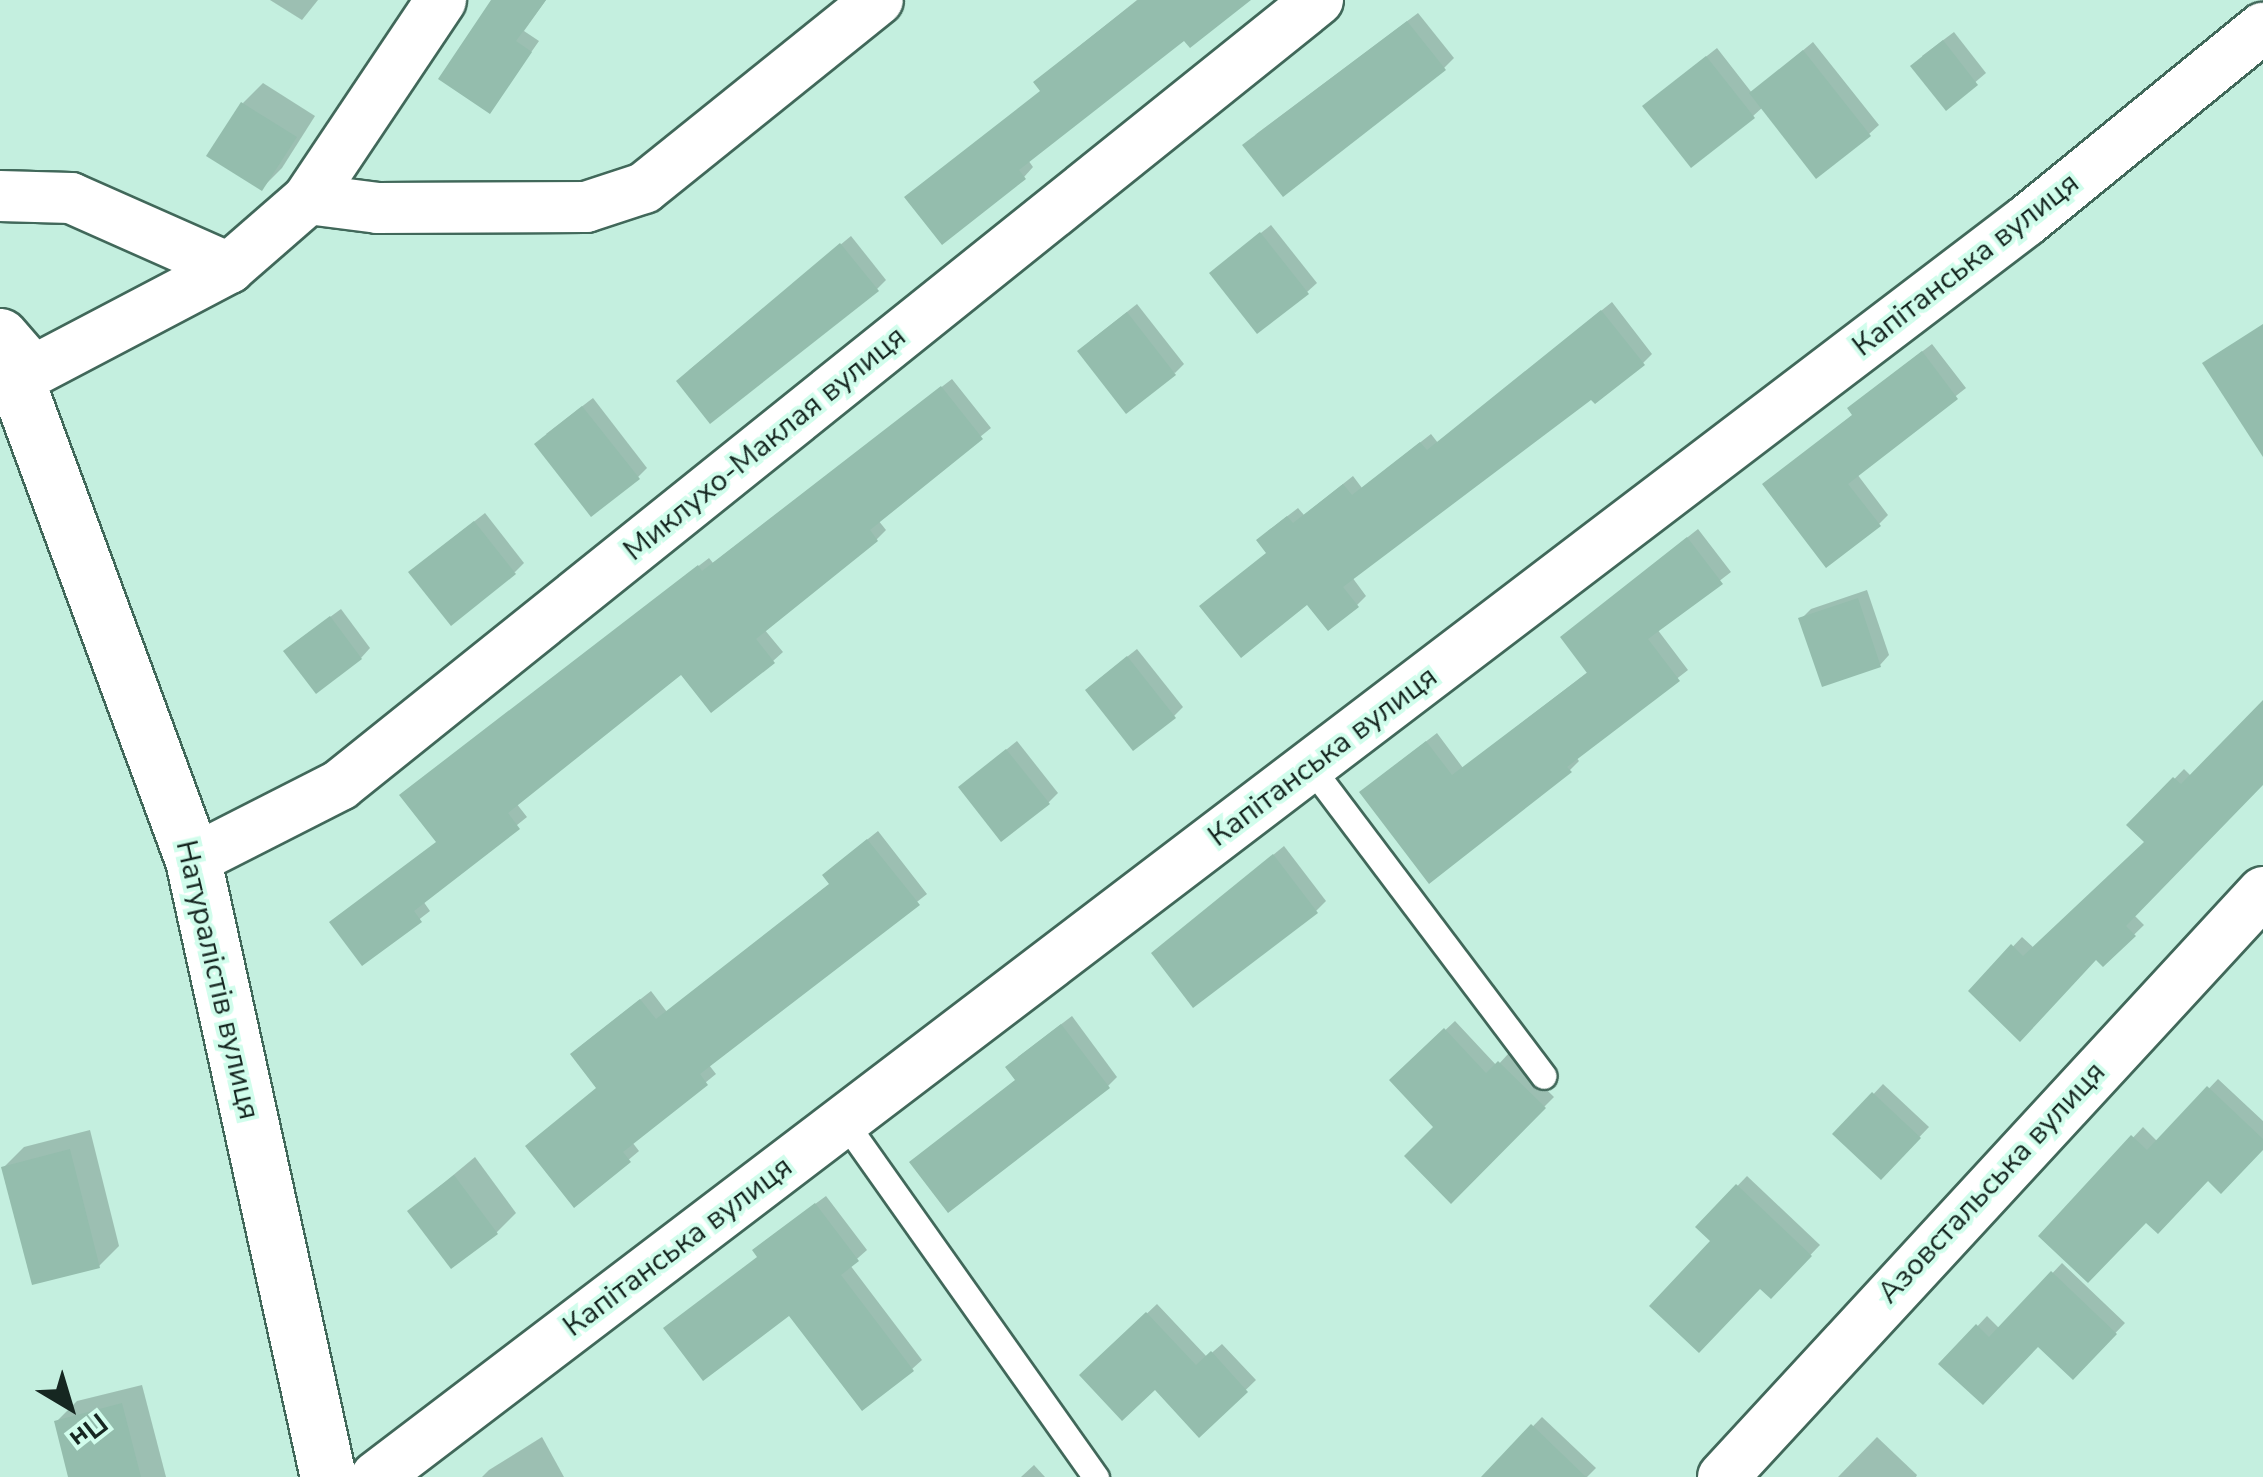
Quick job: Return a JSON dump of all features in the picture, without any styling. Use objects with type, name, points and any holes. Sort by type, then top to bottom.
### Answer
[{"type":"street","points":[[8,358],[229,268],[308,199],[441,0]]},
{"type":"street","points":[[308,199],[378,208],[586,207],[644,188],[878,0]]},
{"type":"street","name":"Миклухо-Маклая вулиця","points":[[193,860],[340,785],[1318,0]]},
{"type":"street","name":"Капітанська вулиця","points":[[376,1477],[2026,221],[2263,28]]},
{"type":"street","points":[[0,196],[72,198],[229,268]]},
{"type":"street","name":"Натуралістів вулиця","points":[[8,358],[193,860],[328,1477]]},
{"type":"street","name":"Азовстальська вулиця","points":[[1723,1477],[2263,892]]},
{"type":"lane","points":[[1310,766],[1544,1076]]},
{"type":"lane","points":[[844,1120],[1096,1477]]},
{"type":"building","points":[[491,0],[546,0],[516,41],[532,52],[490,114],[438,79]]},
{"type":"building","points":[[1138,0],[1251,0],[1190,48],[1184,41],[1019,170],[1026,179],[942,245],[904,197],[1040,91],[1033,82]]},
{"type":"building","points":[[1407,21],[1446,70],[1283,197],[1242,145]]},
{"type":"building","points":[[1943,40],[1978,85],[1946,111],[1910,66]]},
{"type":"building","points":[[1803,50],[1871,136],[1816,179],[1749,93]]},
{"type":"building","points":[[1706,56],[1755,118],[1691,168],[1642,106]]},
{"type":"building","points":[[241,102],[297,137],[262,191],[206,156]]},
{"type":"building","points":[[1260,232],[1309,294],[1257,334],[1209,273]]},
{"type":"building","points":[[840,243],[879,291],[710,424],[676,381]]},
{"type":"building","points":[[1601,310],[1645,365],[1595,404],[1591,400],[1343,587],[1359,607],[1328,631],[1307,605],[1241,658],[1199,606],[1266,553],[1256,540],[1287,516],[1293,523],[1343,484],[1352,495],[1420,442],[1427,450]]},
{"type":"building","points":[[1127,312],[1176,375],[1126,414],[1077,351]]},
{"type":"building","points":[[2263,324],[2263,457],[2202,363]]},
{"type":"building","points":[[1922,351],[1958,399],[1848,484],[1881,526],[1826,568],[1762,484],[1852,415],[1847,408]]},
{"type":"building","points":[[941,386],[983,439],[870,530],[878,541],[756,639],[775,663],[711,713],[681,675],[508,813],[520,829],[414,911],[422,922],[362,966],[329,922],[436,842],[399,795],[698,565],[702,571]]},
{"type":"building","points":[[582,406],[640,479],[591,517],[534,444]]},
{"type":"building","points":[[474,521],[516,574],[451,626],[408,572]]},
{"type":"building","points":[[1687,537],[1723,584],[1648,639],[1680,681],[1567,767],[1572,772],[1429,884],[1359,792],[1426,741],[1452,775],[1587,673],[1560,637]]},
{"type":"building","points":[[1858,598],[1881,667],[1822,687],[1798,618]]},
{"type":"building","points":[[330,616],[362,659],[316,694],[283,651]]},
{"type":"building","points":[[1127,656],[1176,718],[1133,751],[1085,690]]},
{"type":"building","points":[[2263,700],[2263,785],[2126,926],[2136,936],[2103,967],[2096,960],[2020,1042],[1968,991],[2011,944],[2023,956],[2144,842],[2126,825],[2173,777],[2181,784]]},
{"type":"building","points":[[1006,749],[1050,804],[1001,842],[958,787]]},
{"type":"building","points":[[867,839],[920,905],[700,1074],[708,1085],[623,1152],[631,1162],[574,1208],[525,1146],[596,1088],[570,1054],[640,999],[656,1019],[829,884],[822,875]]},
{"type":"building","points":[[1273,854],[1318,913],[1193,1008],[1151,953]]},
{"type":"building","points":[[1061,1024],[1110,1088],[948,1213],[909,1162],[1015,1080],[1005,1067]]},
{"type":"building","points":[[1444,1028],[1486,1073],[1498,1061],[1546,1108],[1451,1204],[1404,1156],[1433,1127],[1389,1080]]},
{"type":"building","points":[[2207,1086],[2263,1139],[2263,1150],[2221,1194],[2208,1181],[2158,1234],[2146,1223],[2088,1283],[2038,1236],[2131,1135],[2147,1150]]},
{"type":"building","points":[[1872,1092],[1921,1138],[1881,1180],[1832,1134]]},
{"type":"building","points":[[70,1149],[100,1268],[32,1285],[1,1167]]},
{"type":"building","points":[[454,1175],[498,1234],[451,1269],[407,1211]]},
{"type":"building","points":[[1736,1184],[1812,1256],[1771,1299],[1760,1289],[1699,1353],[1649,1306],[1710,1241],[1695,1227]]},
{"type":"building","points":[[815,1203],[859,1261],[841,1275],[914,1371],[862,1411],[789,1316],[703,1381],[663,1328],[757,1257],[752,1250]]},
{"type":"building","points":[[2051,1271],[2117,1334],[2073,1380],[2038,1347],[1983,1405],[1938,1364],[1976,1324],[1989,1337]]},
{"type":"building","points":[[1146,1312],[1196,1365],[1211,1351],[1248,1392],[1199,1438],[1155,1390],[1122,1421],[1079,1375]]},
{"type":"building","points":[[122,1403],[141,1477],[68,1477],[54,1421]]},
{"type":"building","points":[[1531,1424],[1586,1477],[1481,1477]]}]
